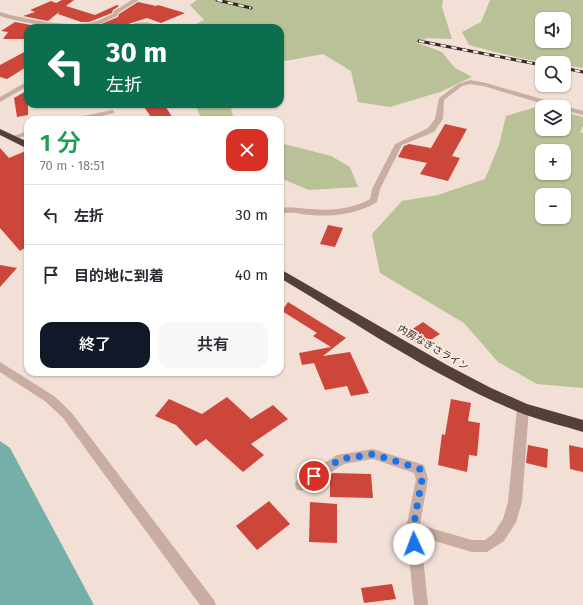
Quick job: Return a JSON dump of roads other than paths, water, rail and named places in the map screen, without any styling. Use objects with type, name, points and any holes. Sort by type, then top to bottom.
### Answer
[{"type":"highway","points":[[0,132],[24,144]]},
{"type":"highway","name":"内房なぎさライン","points":[[284,275],[442,369],[486,392],[523,408],[583,426]]},
{"type":"street","points":[[93,24],[115,15],[116,12],[136,0]]},
{"type":"street","points":[[1,15],[20,20],[43,21],[52,24]]},
{"type":"street","points":[[284,210],[290,209],[312,212],[346,211],[364,207],[374,200],[376,189],[399,144],[431,130],[439,119],[441,99],[460,84],[470,82],[484,84],[538,100]]},
{"type":"street","points":[[0,100],[24,85]]},
{"type":"street","points":[[571,110],[583,113]]},
{"type":"street","points":[[93,116],[112,112]]},
{"type":"street","points":[[12,138],[24,134]]},
{"type":"street","points":[[0,366],[50,399],[67,415],[209,605]]},
{"type":"street","points":[[413,529],[472,546],[487,546],[499,537],[509,522],[515,502],[523,408]]},
{"type":"street","points":[[301,484],[341,459],[373,454],[420,469],[422,479],[413,529],[421,605]]},
{"type":"water","points":[[0,441],[10,448],[94,605],[0,605]]},
{"type":"railway","points":[[217,0],[251,8]]},
{"type":"railway","points":[[419,41],[535,64]]},
{"type":"railway","points":[[571,69],[583,72]]}]
